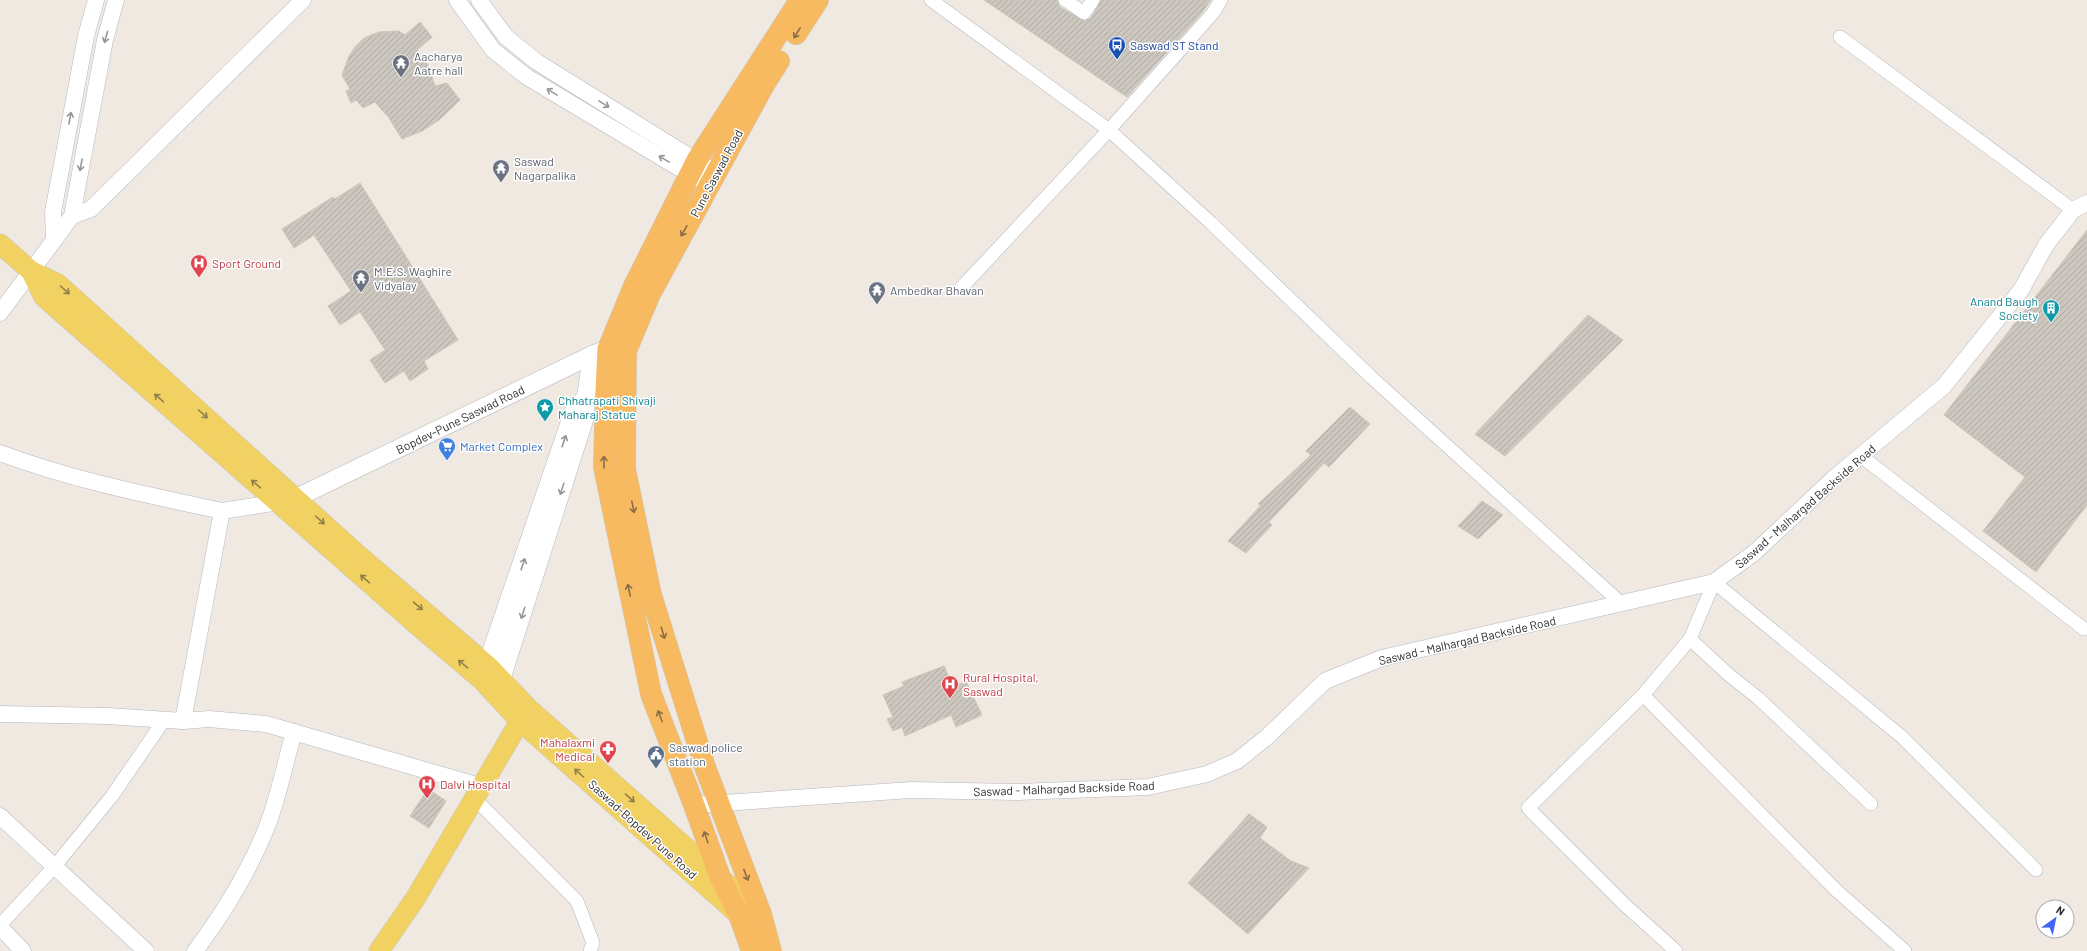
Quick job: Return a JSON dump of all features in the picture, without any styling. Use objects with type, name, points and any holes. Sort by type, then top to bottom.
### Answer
[{"type":"highway","points":[[752,951],[739,915],[720,877],[651,694],[604,467],[609,352],[634,286],[694,167],[800,0]]},
{"type":"highway","name":"Pune Saswad Road","points":[[609,352],[650,294],[765,82],[818,0]]},
{"type":"highway","points":[[609,352],[625,469],[651,595],[705,767],[761,914],[769,943]]},
{"type":"main road","points":[[0,244],[31,271],[58,284],[287,501],[357,554],[492,680],[524,714],[479,793],[415,899],[379,951]]},
{"type":"main road","points":[[492,680],[563,465],[585,417],[586,398],[609,352]]},
{"type":"main road","name":"Bopdev-Pune Saswad Road","points":[[287,501],[609,352]]},
{"type":"main road","name":"Saswad-Bopdev Pune Road","points":[[524,714],[720,877],[761,914]]},
{"type":"main road","name":"Saswad-Bopdev Pune Road","points":[[524,714],[769,943]]},
{"type":"street","points":[[54,240],[53,212],[86,36],[96,0]]},
{"type":"street","points":[[0,313],[72,216],[105,40],[116,0]]},
{"type":"street","points":[[72,216],[91,209],[303,0]]},
{"type":"street","points":[[457,0],[498,54],[526,77],[694,167]]},
{"type":"street","points":[[479,0],[509,40],[537,62],[713,179]]},
{"type":"street","points":[[931,0],[1109,130],[1211,223],[1371,377],[1622,604]]},
{"type":"street","points":[[1065,0],[1084,13],[1093,0]]},
{"type":"street","points":[[962,286],[1109,130],[1213,12],[1221,0]]},
{"type":"street","points":[[1840,37],[2073,210]]},
{"type":"street","points":[[498,54],[509,40]]},
{"type":"street","name":"Saswad - Malhargad Backside Road","points":[[694,805],[911,790],[1017,792],[1155,785],[1207,774],[1237,761],[1267,737],[1325,681],[1382,658],[1714,582],[1754,553],[1833,479],[1944,386],[2021,290],[2046,246],[2073,210],[2087,203]]},
{"type":"street","points":[[0,453],[34,466],[222,511],[287,501]]},
{"type":"street","points":[[1861,456],[2084,630]]},
{"type":"street","points":[[183,721],[222,511]]},
{"type":"street","points":[[1676,951],[1624,904],[1528,808],[1643,695],[1690,639],[1714,582],[1902,737],[2036,870]]},
{"type":"street","points":[[1690,639],[1729,675],[1758,698],[1871,804]]},
{"type":"street","points":[[1643,695],[1838,891],[1905,951]]},
{"type":"street","points":[[0,714],[108,716],[183,721],[209,719],[266,724],[479,793],[577,901],[593,943],[590,951]]},
{"type":"street","points":[[23,951],[0,926],[54,867],[112,796],[164,720]]},
{"type":"street","points":[[195,951],[214,926],[244,875],[266,828],[294,732]]},
{"type":"street","points":[[0,816],[146,951]]},
{"type":"building","name":"Saswad ST Stand","points":[[984,0],[1057,0],[1060,7],[1084,21],[1091,18],[1101,0],[1211,0],[1201,14],[1127,97]]},
{"type":"building","points":[[420,22],[432,37],[417,50],[428,65],[435,86],[447,83],[460,100],[439,120],[422,131],[402,139],[389,118],[375,102],[363,108],[356,100],[351,103],[346,91],[350,89],[342,75],[349,56],[364,38],[379,32],[399,31],[405,35]]},
{"type":"building","points":[[360,183],[458,340],[424,361],[428,369],[410,381],[404,371],[385,383],[370,360],[385,350],[360,312],[340,325],[328,306],[351,291],[314,235],[294,248],[282,229],[333,197],[335,199]]},
{"type":"building","name":"Anand Baugh Society","points":[[2087,230],[2087,505],[2036,572],[1983,531],[2025,477],[1944,415]]},
{"type":"building","points":[[1588,315],[1623,340],[1505,456],[1475,434]]},
{"type":"building","points":[[1350,407],[1370,424],[1329,467],[1324,463],[1269,522],[1272,525],[1246,553],[1228,541],[1261,505],[1258,504],[1311,455],[1306,451]]},
{"type":"building","points":[[1482,501],[1503,515],[1478,539],[1458,526]]},
{"type":"building","points":[[944,666],[953,687],[966,681],[982,715],[956,727],[951,715],[905,736],[902,727],[893,731],[887,719],[893,717],[883,695],[904,686],[902,682]]},
{"type":"building","points":[[428,789],[446,801],[429,828],[410,816]]},
{"type":"building","points":[[1249,814],[1267,827],[1260,838],[1291,861],[1309,868],[1248,934],[1188,883]]},
{"type":"place","name":"Saswad ST Stand","points":[[1117,60]]},
{"type":"place","name":"Aacharya Aatre hall","points":[[401,78]]},
{"type":"place","name":"Saswad Nagarpalika","points":[[501,183]]},
{"type":"place","name":"Sport Ground","points":[[199,278]]},
{"type":"place","name":"M.E.S. Waghire Vidyalay","points":[[361,293]]},
{"type":"place","name":"Ambedkar Bhavan","points":[[877,305]]},
{"type":"place","name":"Anand Baugh Society","points":[[2051,323]]},
{"type":"place","name":"Chhatrapati Shivaji Maharaj Statue","points":[[545,422]]},
{"type":"place","name":"Market Complex","points":[[447,461]]},
{"type":"place","name":"Rural Hospital, Saswad","points":[[950,699]]},
{"type":"place","name":"Mahalaxmi Medical","points":[[608,764]]},
{"type":"place","name":"Saswad police station","points":[[656,769]]},
{"type":"place","name":"Dalvi Hospital","points":[[427,799]]}]
